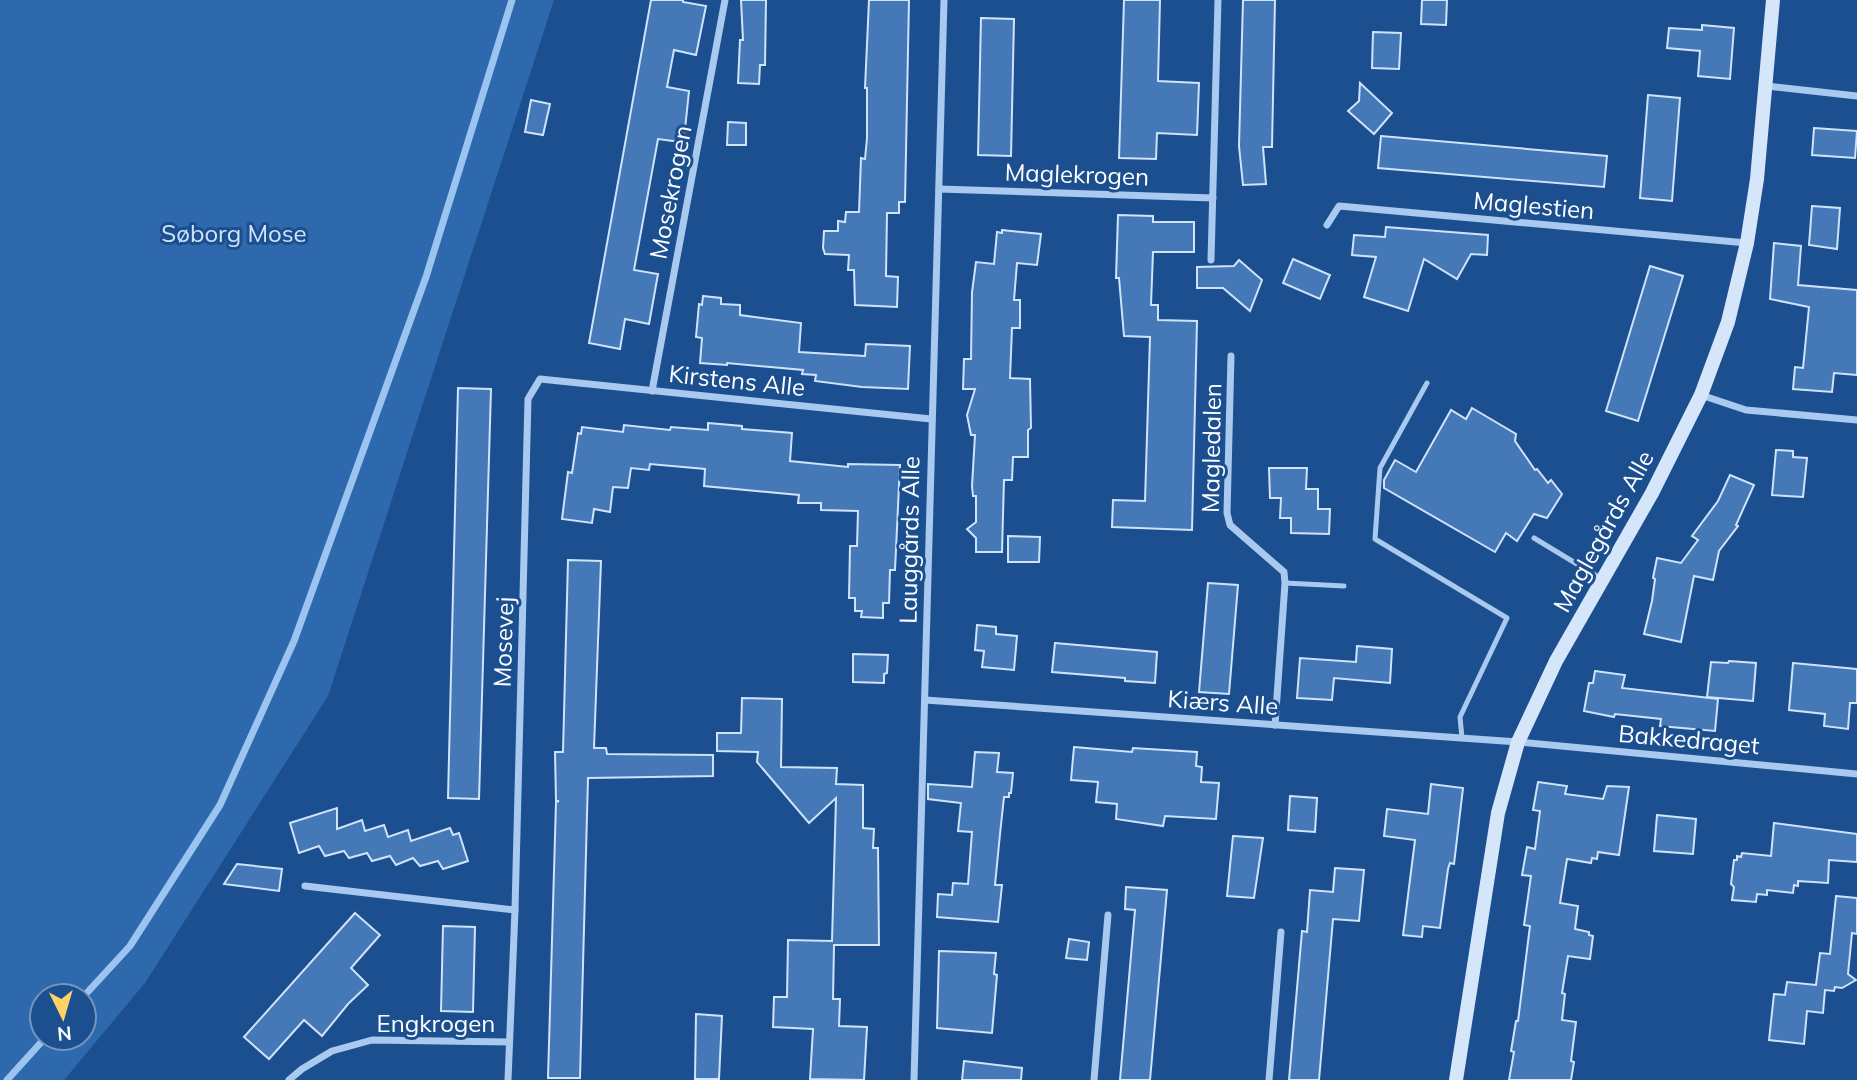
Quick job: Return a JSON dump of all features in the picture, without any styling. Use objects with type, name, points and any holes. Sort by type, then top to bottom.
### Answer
[{"type":"street","name":"Mosekrogen","points":[[652,391],[725,0]]},
{"type":"street","name":"Lauggårds Alle","points":[[914,1080],[944,0]]},
{"type":"street","points":[[1211,260],[1218,0]]},
{"type":"street","name":"Maglegårds Alle","points":[[1455,1080],[1498,813],[1518,742],[1556,661],[1652,493],[1701,395],[1728,322],[1747,243],[1766,86],[1773,0]]},
{"type":"street","points":[[1766,86],[1857,96]]},
{"type":"street","name":"Maglekrogen","points":[[939,189],[1213,198]]},
{"type":"street","name":"Maglestien","points":[[1327,225],[1339,206],[1747,243]]},
{"type":"street","name":"Magledalen","points":[[1231,356],[1227,513],[1230,526],[1284,572],[1285,583]]},
{"type":"street","name":"Kirstens Alle","points":[[540,379],[931,419]]},
{"type":"street","name":"Mosevej","points":[[508,1080],[528,400],[540,379]]},
{"type":"street","points":[[1701,395],[1746,410],[1857,420]]},
{"type":"street","points":[[1275,725],[1285,583]]},
{"type":"street","name":"Kiærs Alle","points":[[925,700],[1518,742]]},
{"type":"street","name":"Bakkedraget","points":[[1518,742],[1857,774]]},
{"type":"street","points":[[305,886],[515,910]]},
{"type":"street","points":[[1094,1080],[1108,915]]},
{"type":"street","points":[[1269,1080],[1281,932]]},
{"type":"street","name":"Engkrogen","points":[[289,1080],[332,1051],[372,1040],[509,1042]]},
{"type":"lane","points":[[1427,383],[1380,468],[1375,539],[1507,618],[1460,717],[1462,738]]},
{"type":"lane","points":[[1535,538],[1602,580]]},
{"type":"lane","points":[[1285,583],[1344,586]]},
{"type":"green space","name":"Søborg Mose","points":[[0,0],[554,0],[328,696],[145,983],[98,1039],[98,982],[28,982],[28,1052],[87,1052],[64,1080],[0,1080]]},
{"type":"building","points":[[651,0],[683,0],[706,6],[696,55],[674,50],[667,87],[689,91],[684,139],[681,138],[681,142],[658,139],[634,270],[658,274],[649,324],[625,319],[620,349],[589,343]]},
{"type":"building","points":[[741,0],[766,0],[765,65],[760,65],[759,84],[738,83],[740,40],[743,40]]},
{"type":"building","points":[[869,0],[909,0],[905,202],[899,202],[899,213],[887,213],[886,276],[898,277],[897,307],[855,305],[854,270],[848,270],[849,255],[825,254],[823,248],[824,231],[838,231],[838,221],[845,222],[846,212],[859,212],[861,158],[865,159],[867,138],[865,88]]},
{"type":"building","points":[[1124,0],[1160,0],[1158,81],[1199,83],[1197,135],[1157,133],[1156,159],[1119,158]]},
{"type":"building","points":[[1243,0],[1275,0],[1272,147],[1263,147],[1266,184],[1243,185],[1239,146]]},
{"type":"building","points":[[1422,0],[1447,0],[1446,25],[1421,24]]},
{"type":"building","points":[[981,18],[1014,19],[1011,156],[978,155]]},
{"type":"building","points":[[1702,25],[1734,28],[1730,79],[1698,76],[1700,51],[1667,48],[1669,28],[1702,30]]},
{"type":"building","points":[[1373,32],[1401,33],[1399,69],[1372,68]]},
{"type":"building","points":[[1360,83],[1392,113],[1374,134],[1348,111],[1359,101]]},
{"type":"building","points":[[1648,95],[1680,98],[1672,201],[1640,198]]},
{"type":"building","points":[[531,100],[550,104],[543,135],[525,132]]},
{"type":"building","points":[[728,122],[746,123],[746,145],[727,145]]},
{"type":"building","points":[[1814,128],[1857,131],[1855,158],[1812,155]]},
{"type":"building","points":[[1381,136],[1607,156],[1604,187],[1378,168]]},
{"type":"building","points":[[1812,206],[1840,208],[1837,249],[1809,245]]},
{"type":"building","points":[[1118,215],[1153,216],[1153,222],[1194,222],[1194,252],[1153,252],[1151,305],[1158,305],[1158,320],[1197,321],[1192,530],[1112,527],[1113,500],[1145,501],[1150,337],[1124,336],[1119,278],[1116,278]]},
{"type":"building","points":[[1386,227],[1488,235],[1487,255],[1471,254],[1457,279],[1424,259],[1408,311],[1364,297],[1376,257],[1352,255],[1354,235],[1385,237]]},
{"type":"building","points":[[1002,230],[1041,234],[1037,265],[1017,263],[1014,300],[1020,300],[1020,328],[1012,328],[1010,378],[1030,379],[1031,428],[1028,430],[1028,457],[1013,457],[1012,480],[1004,480],[1002,552],[976,552],[976,538],[967,529],[976,522],[976,496],[973,496],[972,486],[975,435],[971,435],[967,415],[975,389],[963,389],[964,359],[971,359],[972,292],[976,262],[994,264],[997,232],[1002,233]]},
{"type":"building","points":[[1774,243],[1801,246],[1798,285],[1857,290],[1857,375],[1834,373],[1832,392],[1793,389],[1795,367],[1803,368],[1809,307],[1770,299]]},
{"type":"building","points":[[1293,259],[1330,275],[1320,299],[1283,283]]},
{"type":"building","points":[[1239,260],[1262,280],[1250,311],[1223,288],[1197,288],[1197,267],[1234,266]]},
{"type":"building","points":[[1650,266],[1683,276],[1638,421],[1606,411]]},
{"type":"building","points":[[703,296],[721,298],[721,304],[740,305],[740,315],[801,323],[799,352],[865,356],[866,344],[910,346],[908,389],[815,381],[816,375],[802,374],[803,370],[700,363],[702,338],[696,337],[699,304],[702,305]]},
{"type":"building","points":[[458,388],[491,389],[479,799],[448,798]]},
{"type":"building","points":[[1472,408],[1516,434],[1515,441],[1535,470],[1537,469],[1548,483],[1551,480],[1562,494],[1547,518],[1534,514],[1517,541],[1506,533],[1495,552],[1384,488],[1384,480],[1395,460],[1416,472],[1451,410],[1466,419]]},
{"type":"building","points":[[708,423],[792,433],[790,461],[848,467],[848,464],[900,465],[895,570],[890,570],[889,603],[883,603],[883,618],[861,617],[862,611],[855,611],[855,598],[849,598],[850,546],[857,546],[858,511],[821,510],[821,503],[798,503],[799,495],[704,486],[705,469],[650,464],[649,470],[631,468],[628,488],[613,487],[610,512],[594,509],[592,523],[562,519],[568,472],[572,473],[578,433],[581,434],[582,427],[623,432],[624,425],[670,430],[671,427],[708,430]]},
{"type":"building","points":[[1776,450],[1793,451],[1793,457],[1807,458],[1803,497],[1772,495]]},
{"type":"building","points":[[1269,468],[1307,468],[1306,489],[1318,489],[1318,509],[1330,509],[1329,534],[1291,533],[1291,518],[1280,518],[1281,498],[1270,498]]},
{"type":"building","points":[[1730,475],[1754,485],[1736,525],[1738,526],[1719,551],[1713,580],[1694,576],[1681,642],[1644,634],[1652,601],[1657,558],[1681,563],[1698,540],[1692,536],[1718,501]]},
{"type":"building","points":[[1008,536],[1040,537],[1039,562],[1008,562]]},
{"type":"building","points":[[568,560],[601,561],[594,748],[606,748],[607,754],[713,755],[713,776],[588,778],[580,1078],[548,1078],[556,802],[559,801],[556,801],[555,752],[563,752]]},
{"type":"building","points":[[1208,583],[1238,585],[1229,694],[1199,692]]},
{"type":"building","points":[[977,625],[996,627],[996,634],[1017,636],[1014,670],[982,667],[984,651],[975,650]]},
{"type":"building","points":[[1055,643],[1157,652],[1155,683],[1052,672]]},
{"type":"building","points":[[1357,646],[1392,649],[1390,683],[1334,678],[1332,700],[1297,698],[1300,658],[1356,662]]},
{"type":"building","points":[[853,654],[888,655],[884,683],[853,682]]},
{"type":"building","points":[[1711,662],[1756,663],[1753,701],[1707,697]]},
{"type":"building","points":[[1793,663],[1857,669],[1857,703],[1850,703],[1848,729],[1824,726],[1825,714],[1789,710]]},
{"type":"building","points":[[1595,671],[1625,675],[1622,688],[1718,699],[1715,731],[1660,726],[1661,719],[1615,714],[1614,717],[1584,711],[1589,683],[1593,683]]},
{"type":"building","points":[[742,698],[782,699],[781,767],[837,768],[836,784],[863,785],[863,828],[874,829],[873,848],[878,848],[879,945],[834,945],[833,999],[840,999],[839,1026],[867,1027],[864,1080],[810,1079],[813,1029],[773,1027],[774,997],[787,997],[788,940],[832,941],[836,798],[809,823],[757,762],[758,752],[717,751],[717,733],[741,733]]},
{"type":"building","points":[[1074,747],[1132,752],[1133,748],[1197,752],[1196,766],[1202,767],[1201,782],[1219,783],[1216,819],[1165,816],[1163,826],[1116,819],[1117,804],[1096,802],[1098,782],[1071,780]]},
{"type":"building","points":[[975,752],[999,753],[997,772],[1013,773],[1011,793],[1009,797],[1004,797],[1000,834],[995,885],[1002,885],[998,922],[937,917],[938,894],[952,895],[953,883],[968,884],[972,832],[958,831],[961,803],[928,799],[928,784],[972,787]]},
{"type":"building","points":[[1538,782],[1567,786],[1565,794],[1603,799],[1607,786],[1629,787],[1619,855],[1598,852],[1597,859],[1592,858],[1591,863],[1567,859],[1560,903],[1578,906],[1575,929],[1589,932],[1589,935],[1593,936],[1590,959],[1568,956],[1562,993],[1565,994],[1562,1020],[1576,1022],[1571,1080],[1509,1080],[1530,926],[1524,925],[1531,876],[1522,875],[1527,847],[1535,849],[1540,811],[1533,810]]},
{"type":"building","points":[[1431,784],[1463,788],[1454,864],[1450,863],[1448,869],[1440,928],[1423,926],[1422,937],[1403,935],[1415,840],[1384,836],[1387,809],[1428,814]]},
{"type":"building","points":[[1290,796],[1317,798],[1315,832],[1288,830]]},
{"type":"building","points":[[337,808],[337,829],[362,820],[365,831],[384,825],[388,837],[408,830],[411,841],[450,828],[453,835],[459,833],[468,861],[443,869],[438,861],[420,866],[413,858],[396,865],[390,856],[372,861],[367,853],[349,858],[344,851],[325,856],[319,846],[299,853],[290,823]]},
{"type":"building","points":[[1657,815],[1696,819],[1693,854],[1654,851]]},
{"type":"building","points":[[1774,823],[1857,834],[1857,862],[1829,860],[1828,883],[1798,881],[1798,886],[1794,885],[1793,893],[1767,890],[1767,895],[1757,894],[1756,902],[1732,900],[1734,860],[1737,860],[1737,856],[1741,857],[1742,853],[1771,856]]},
{"type":"building","points":[[1233,836],[1263,838],[1254,898],[1227,896]]},
{"type":"building","points":[[237,864],[282,869],[279,891],[224,884]]},
{"type":"building","points":[[1335,868],[1364,870],[1359,921],[1333,919],[1319,1080],[1289,1080],[1302,931],[1307,932],[1310,890],[1333,892]]},
{"type":"building","points":[[1126,887],[1167,890],[1150,1080],[1120,1080],[1135,910],[1125,909]]},
{"type":"building","points":[[1836,896],[1857,898],[1857,934],[1852,933],[1848,974],[1856,980],[1842,988],[1835,987],[1834,991],[1825,990],[1823,1013],[1807,1011],[1804,1044],[1769,1040],[1774,994],[1785,995],[1787,982],[1816,985],[1820,953],[1830,954]]},
{"type":"building","points":[[355,913],[380,935],[351,968],[368,985],[348,1004],[322,1036],[304,1020],[269,1059],[244,1037]]},
{"type":"building","points":[[443,926],[475,927],[473,1012],[441,1011]]},
{"type":"building","points":[[1069,939],[1089,942],[1087,960],[1066,958]]},
{"type":"building","points":[[939,951],[996,953],[992,1033],[937,1028]]},
{"type":"building","points":[[696,1014],[722,1016],[719,1079],[695,1079]]},
{"type":"building","points":[[964,1061],[1022,1068],[1021,1080],[962,1080]]},
{"type":"waterway","points":[[97,982],[130,946],[220,805],[294,641],[426,277],[512,0]]},
{"type":"waterway","points":[[7,1080],[32,1052]]}]
